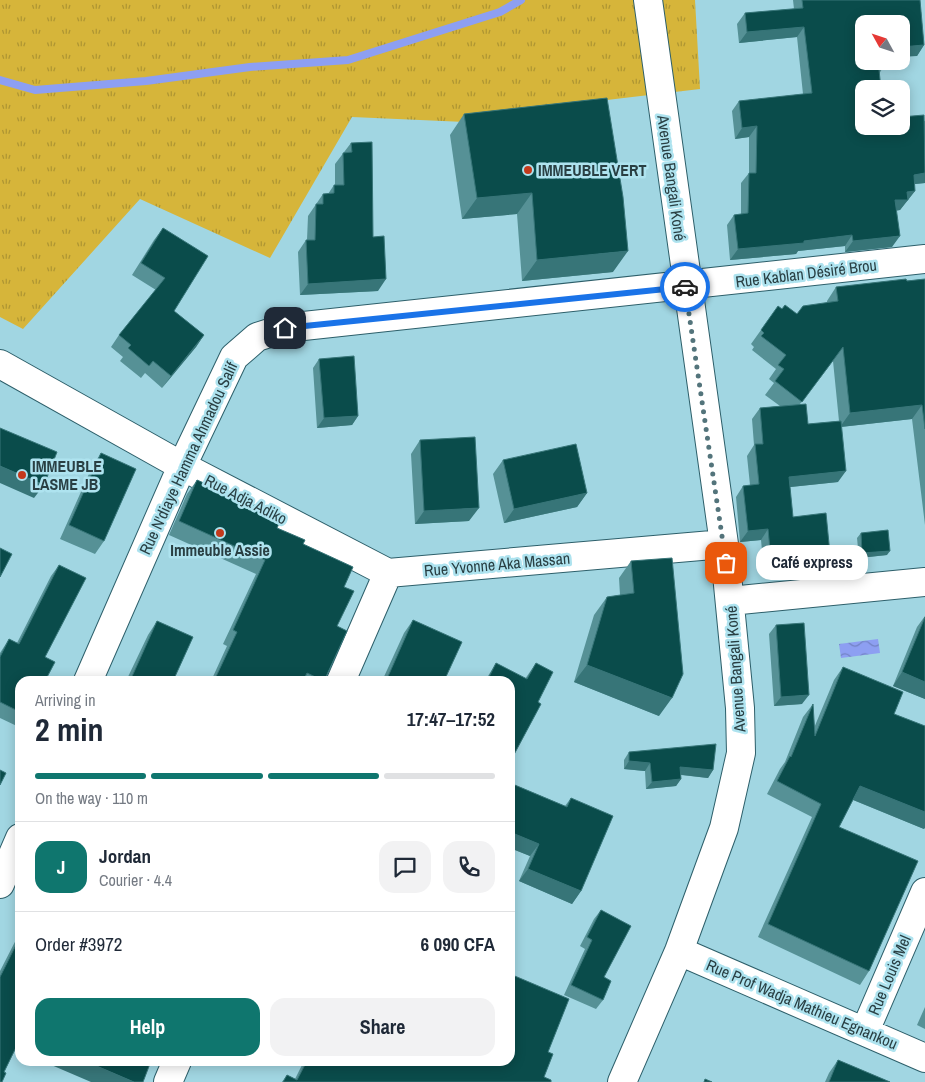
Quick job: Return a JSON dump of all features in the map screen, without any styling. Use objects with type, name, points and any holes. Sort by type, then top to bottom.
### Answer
[{"type":"street","name":"Avenue Bangali Koné","points":[[622,1082],[679,951],[724,828],[741,753],[740,708],[724,544],[686,287],[648,0]]},
{"type":"street","name":"Rue Kablan Désiré Brou","points":[[686,287],[925,259]]},
{"type":"street","name":"Rue N'diaye Hamma Ahmadou Salif","points":[[90,676],[182,466],[234,357],[257,337],[285,328],[686,287]]},
{"type":"street","name":"Rue Adja Adiko","points":[[0,364],[182,466],[388,573]]},
{"type":"street","name":"Rue Yvonne Aka Massan","points":[[388,573],[724,544]]},
{"type":"street","points":[[343,676],[388,573]]},
{"type":"street","points":[[730,601],[925,582]]},
{"type":"street","points":[[0,884],[15,850]]},
{"type":"street","name":"Rue Louis Mel","points":[[865,1031],[925,892]]},
{"type":"street","name":"Rue Prof Wadja Mathieu Egnankou","points":[[679,951],[925,1058]]},
{"type":"street","points":[[168,1082],[175,1066]]},
{"type":"green space","points":[[0,0],[695,0],[700,89],[590,102],[465,122],[352,117],[270,258],[140,199],[23,329],[0,317]]},
{"type":"water","points":[[878,639],[880,653],[841,658],[839,644]]},
{"type":"building","points":[[802,0],[920,0],[924,45],[910,46],[910,15],[855,15],[855,70],[879,70],[880,80],[855,80],[855,135],[910,135],[910,116],[924,115],[925,173],[914,175],[915,191],[907,192],[908,200],[895,200],[900,236],[853,241],[852,235],[804,241],[804,243],[738,249],[734,215],[748,213],[749,173],[756,173],[757,126],[742,128],[739,101],[812,93],[804,27],[747,32],[745,13],[803,8]]},
{"type":"building","points":[[607,98],[623,197],[628,251],[537,260],[532,193],[477,198],[464,114]]},
{"type":"building","points":[[372,142],[373,237],[384,236],[386,279],[308,284],[306,240],[315,240],[316,204],[323,204],[323,194],[334,193],[334,185],[344,185],[343,153],[352,152],[351,143]]},
{"type":"building","points":[[163,228],[208,256],[174,311],[204,335],[171,376],[153,361],[149,366],[128,348],[131,345],[119,335],[165,278],[141,263]]},
{"type":"building","points":[[906,279],[907,281],[925,279],[925,429],[922,405],[850,413],[843,347],[802,402],[775,381],[784,369],[778,365],[786,355],[761,336],[764,333],[761,330],[778,306],[782,309],[785,305],[797,314],[803,306],[838,301],[836,287]]},
{"type":"building","points":[[354,356],[358,416],[324,418],[319,359]]},
{"type":"building","points":[[806,404],[808,424],[841,421],[846,471],[789,477],[793,517],[826,513],[830,554],[771,560],[768,529],[748,531],[743,486],[759,484],[755,444],[763,444],[760,408]]},
{"type":"building","points":[[0,428],[57,452],[44,485],[0,466]]},
{"type":"building","points":[[475,437],[479,508],[424,511],[420,440]]},
{"type":"building","points":[[576,444],[587,493],[514,509],[503,460]]},
{"type":"building","points":[[101,453],[136,469],[104,541],[69,525]]},
{"type":"building","points":[[197,480],[282,517],[277,528],[305,540],[303,544],[353,567],[344,587],[354,591],[337,626],[347,631],[326,676],[313,676],[307,673],[306,676],[216,676],[237,632],[233,630],[265,560],[179,521]]},
{"type":"building","points":[[888,530],[890,551],[862,553],[861,533]]},
{"type":"building","points":[[0,548],[12,554],[0,577]]},
{"type":"building","points":[[672,558],[683,674],[672,698],[587,665],[607,597],[634,593],[631,561]]},
{"type":"building","points":[[59,565],[86,578],[45,657],[55,662],[48,676],[15,676],[15,710],[0,702],[0,657],[9,639],[19,644]]},
{"type":"building","points":[[925,617],[925,682],[902,672]]},
{"type":"building","points":[[413,620],[462,642],[446,676],[388,676]]},
{"type":"building","points":[[157,621],[193,637],[175,676],[132,676]]},
{"type":"building","points":[[804,623],[809,695],[781,697],[776,625]]},
{"type":"building","points":[[496,663],[527,679],[536,663],[553,672],[538,702],[541,704],[515,753],[515,676],[490,676]]},
{"type":"building","points":[[843,667],[903,692],[894,714],[925,726],[925,812],[860,786],[839,827],[918,861],[869,971],[768,924],[821,804],[777,781],[791,757],[813,704],[815,736]]},
{"type":"building","points":[[716,744],[713,770],[680,767],[681,779],[652,782],[650,763],[629,761],[629,752]]},
{"type":"building","points":[[0,770],[6,773],[0,785]]},
{"type":"building","points":[[515,785],[567,807],[571,798],[613,816],[581,891],[528,869],[539,844],[515,834]]},
{"type":"building","points":[[601,910],[631,926],[604,977],[611,981],[603,1000],[571,985],[592,940],[587,937]]},
{"type":"building","points":[[15,947],[15,1049],[4,1072],[6,1073],[2,1082],[0,1082],[0,977]]},
{"type":"building","points":[[515,976],[569,999],[548,1052],[553,1054],[544,1077],[551,1080],[551,1082],[283,1082],[287,1075],[297,1080],[304,1066],[515,1066]]},
{"type":"building","points":[[838,1060],[890,1082],[829,1082]]},
{"type":"building","points":[[97,1066],[149,1066],[143,1082],[134,1082]]},
{"type":"waterway","points":[[0,80],[35,90],[146,81],[250,67],[348,60],[500,12],[521,0]]},
{"type":"way so far","points":[[685,287],[726,563]]},
{"type":"place","name":"IMMEUBLE VERT","points":[[528,170]]},
{"type":"place","name":"IMMEUBLE LASME JB","points":[[22,475]]},
{"type":"place","name":"Immeuble Assie","points":[[220,533]]},
{"type":"place","name":"Café express","points":[[726,563]]},
{"type":"route","points":[[285,328],[685,287]]}]
